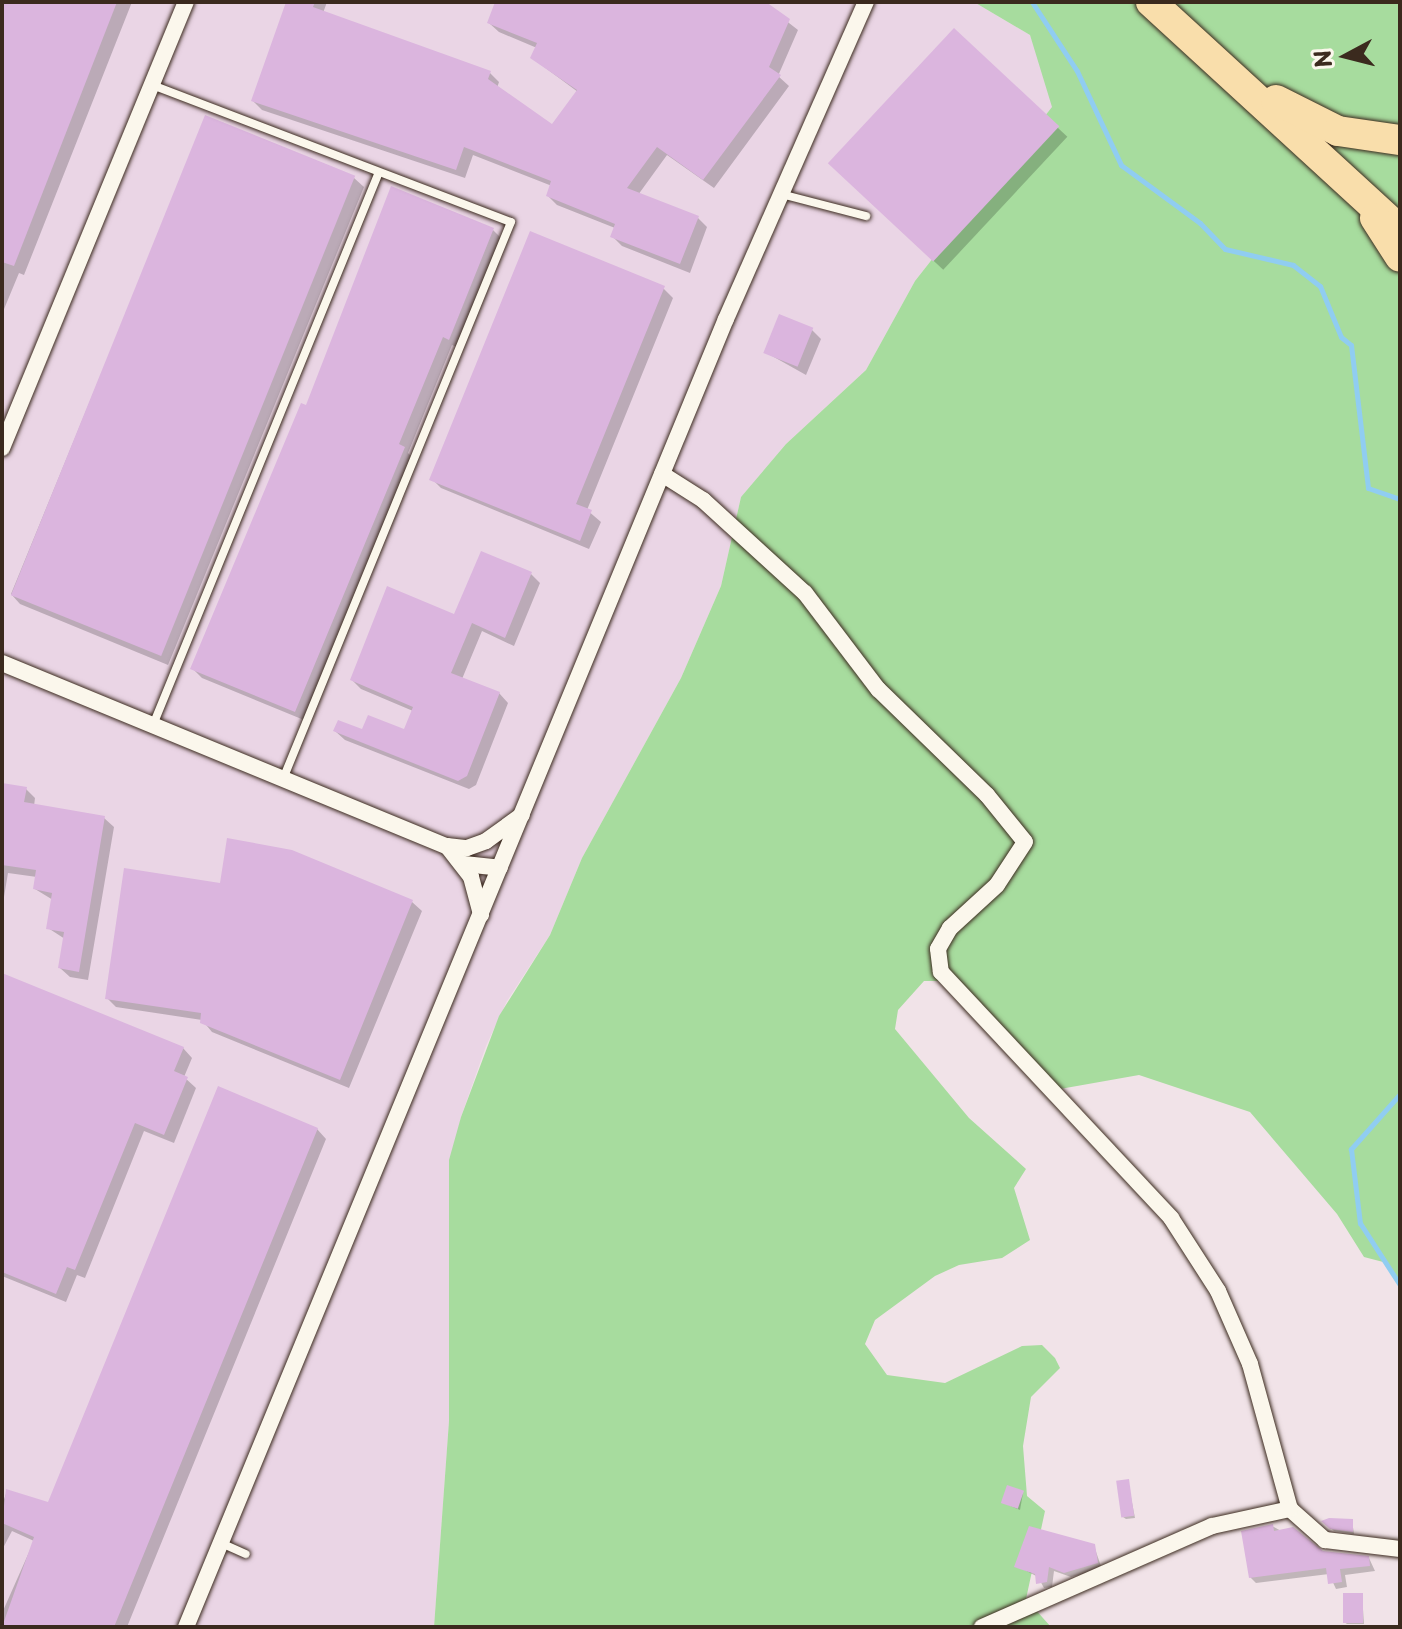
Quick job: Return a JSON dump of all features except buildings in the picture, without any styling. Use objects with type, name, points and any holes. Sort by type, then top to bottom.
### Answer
[{"type":"highway","points":[[1151,2],[1400,230]]},
{"type":"highway","points":[[1243,83],[1338,131],[1400,140]]},
{"type":"highway","points":[[1354,186],[1400,257]]},
{"type":"street","points":[[2,448],[186,2]]},
{"type":"street","points":[[186,1627],[662,474],[780,194],[866,2]]},
{"type":"street","points":[[662,474],[703,500],[805,593],[878,689],[987,795],[1025,842],[997,885],[950,928],[938,949],[941,972],[1171,1218],[1203,1266],[1250,1364],[1290,1509],[1325,1540],[1400,1549]]},
{"type":"street","points":[[2,663],[500,868]]},
{"type":"street","points":[[465,856],[522,815]]},
{"type":"street","points":[[465,856],[481,915]]},
{"type":"street","points":[[982,1627],[1008,1621],[1212,1526],[1290,1509]]},
{"type":"lane","points":[[152,85],[511,222],[283,779]]},
{"type":"lane","points":[[153,725],[379,172]]},
{"type":"lane","points":[[780,194],[866,216]]},
{"type":"lane","points":[[220,1543],[246,1554]]},
{"type":"shaded area","points":[[2,2],[974,2],[1030,35],[1047,80],[1053,107],[915,281],[866,370],[786,444],[741,497],[721,586],[681,678],[582,858],[550,935],[507,1001],[486,1046],[461,1117],[449,1172],[449,1421],[434,1627],[2,1627]]},
{"type":"green space","points":[[974,2],[1400,2],[1400,1284],[1387,1263],[1364,1257],[1337,1214],[1250,1112],[1139,1075],[1060,1089],[939,981],[924,981],[898,1010],[895,1029],[969,1118],[1026,1169],[1014,1188],[1030,1240],[1002,1258],[959,1265],[935,1276],[875,1320],[865,1344],[887,1375],[945,1383],[1022,1346],[1042,1345],[1055,1358],[1060,1368],[1031,1397],[1023,1446],[1027,1496],[1045,1511],[1026,1599],[1051,1627],[434,1627],[449,1421],[449,1160],[461,1117],[499,1016],[550,935],[582,858],[681,678],[721,586],[741,497],[786,444],[866,370],[915,281],[1052,107],[1030,35]]},
{"type":"waterway","points":[[1032,2],[1077,71],[1121,165],[1200,223],[1225,249],[1293,265],[1320,286],[1341,337],[1351,345],[1368,488],[1400,499]]},
{"type":"waterway","points":[[1400,1094],[1351,1149],[1360,1223],[1400,1285]]}]
